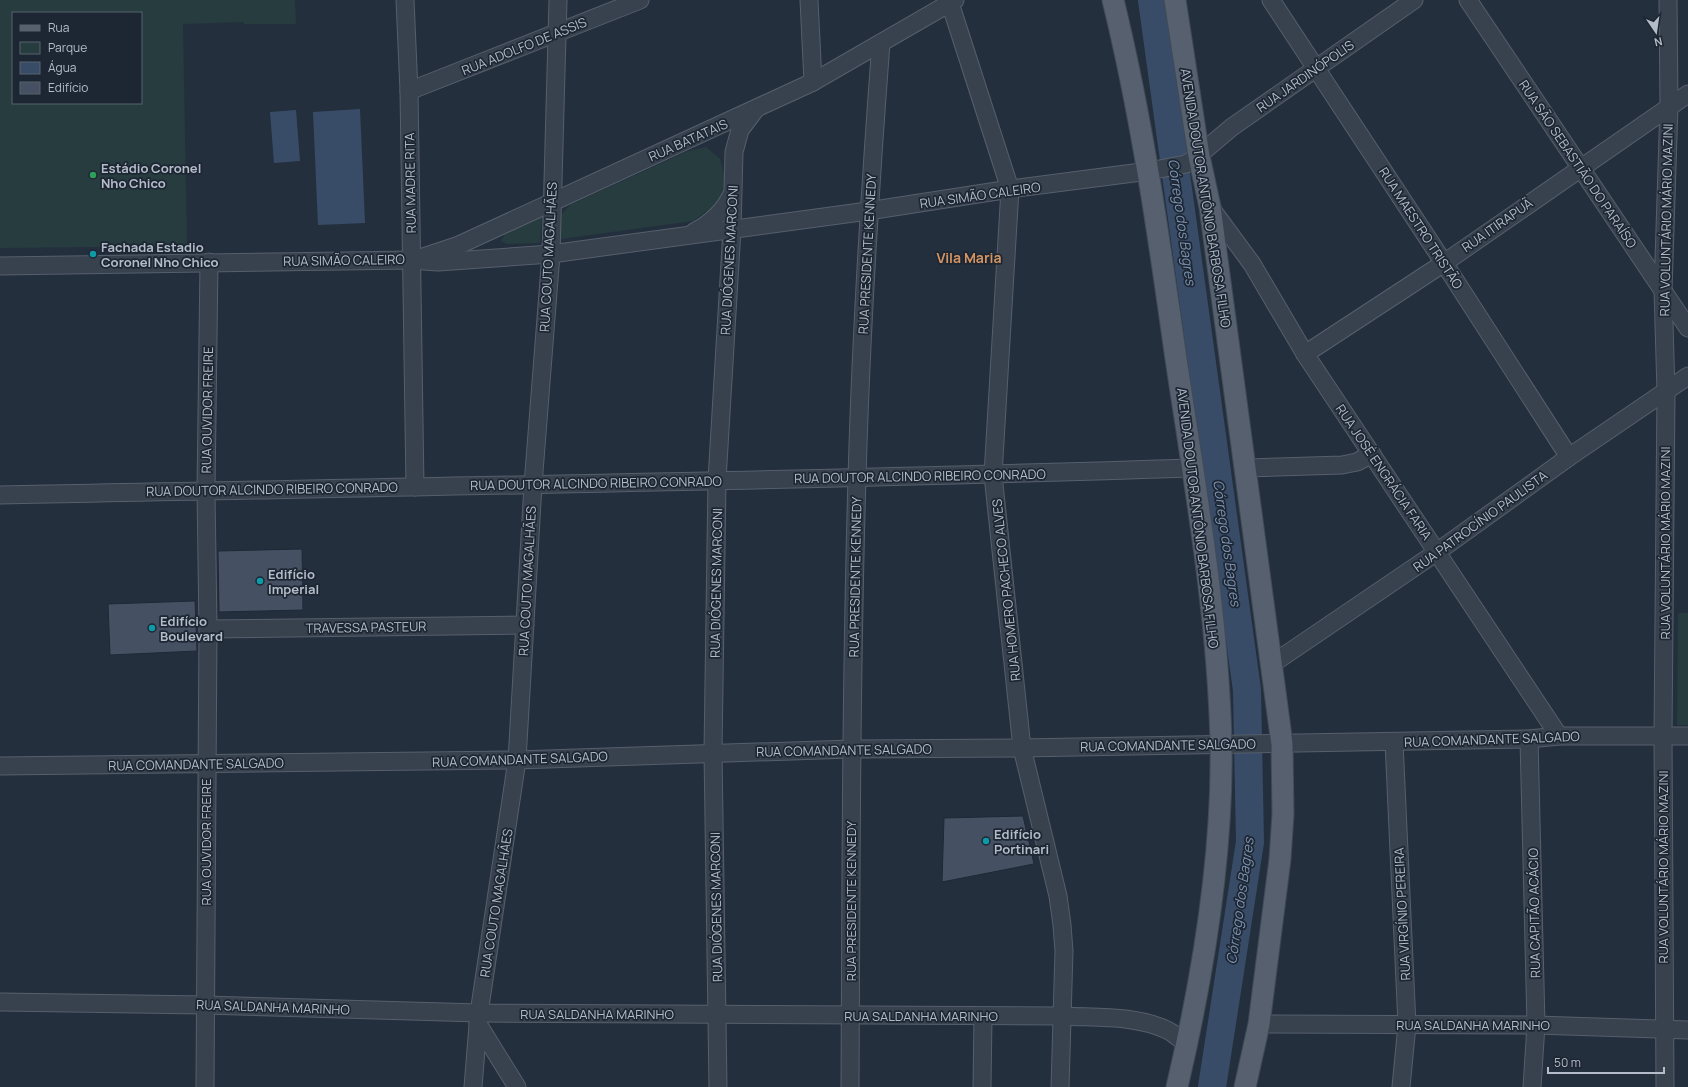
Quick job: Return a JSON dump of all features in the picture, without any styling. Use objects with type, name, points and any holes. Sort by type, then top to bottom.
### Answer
[{"type":"main road","name":"AVENIDA DOUTOR ANTÔNIO BARBOSA FILHO","points":[[1113,0],[1153,170],[1214,624],[1226,744],[1210,915],[1199,984],[1177,1087]]},
{"type":"main road","name":"AVENIDA DOUTOR ANTÔNIO BARBOSA FILHO","points":[[1175,0],[1193,160],[1210,207],[1246,468],[1272,664],[1273,744],[1283,814],[1280,859],[1258,1024],[1245,1087]]},
{"type":"street","name":"RUA MADRE RITA","points":[[405,0],[409,91],[415,487]]},
{"type":"street","name":"RUA COUTO MAGALHÃES","points":[[473,1087],[478,1019],[517,760],[533,485],[551,254],[558,0]]},
{"type":"street","name":"RUA ADOLFO DE ASSIS","points":[[409,91],[640,0]]},
{"type":"street","points":[[809,0],[813,82]]},
{"type":"street","name":"RUA MAESTRO TRISTÃO","points":[[1271,0],[1444,263],[1569,457]]},
{"type":"street","name":"RUA JARDINÓPOLIS","points":[[1193,160],[1232,126],[1414,0]]},
{"type":"street","name":"RUA SÃO SEBASTIÃO DO PARAÍSO","points":[[1468,0],[1688,328]]},
{"type":"street","name":"RUA VOLUNTÁRIO MÁRIO MAZINI","points":[[1665,1087],[1663,1030],[1663,736],[1666,392],[1663,290],[1669,106],[1668,0]]},
{"type":"street","name":"RUA BATATAIS","points":[[411,260],[459,245],[708,130],[755,110],[813,82],[953,2]]},
{"type":"street","name":"RUA HOMERO PACHECO ALVES","points":[[953,2],[1010,190],[993,475],[1022,748],[1058,896],[1064,950],[1060,1087]]},
{"type":"street","name":"RUA PRESIDENTE KENNEDY","points":[[850,1087],[852,749],[857,477],[868,211],[881,43]]},
{"type":"street","name":"RUA ITIRAPUÃ","points":[[1305,354],[1444,263],[1580,167],[1688,94]]},
{"type":"street","name":"RUA DIÓGENES MARCONI","points":[[718,1087],[713,752],[717,480],[732,229],[734,152],[740,130],[755,110]]},
{"type":"street","points":[[708,130],[722,136],[728,141],[734,152]]},
{"type":"street","name":"RUA SIMÃO CALEIRO","points":[[0,266],[411,260],[438,262],[551,254],[868,211],[1153,170],[1193,160]]},
{"type":"street","points":[[732,200],[744,221],[758,225]]},
{"type":"street","name":"RUA SIMÃO CALEIRO","points":[[686,235],[703,227],[717,216],[732,200]]},
{"type":"street","name":"RUA JOSÉ ENGRÁCIA FARIA","points":[[1210,207],[1252,264],[1305,354],[1559,736]]},
{"type":"street","name":"RUA OUVIDOR FREIRE","points":[[205,1087],[208,628],[206,491],[209,262]]},
{"type":"street","name":"RUA PATROCÍNIO PAULISTA","points":[[1272,664],[1437,552],[1569,457],[1688,376]]},
{"type":"street","points":[[1246,468],[1342,465],[1357,462],[1372,454]]},
{"type":"street","name":"RUA DOUTOR ALCINDO RIBEIRO CONRADO","points":[[0,495],[993,475],[1193,468]]},
{"type":"street","name":"TRAVESSA PASTEUR","points":[[208,628],[525,626]]},
{"type":"street","name":"RUA COMANDANTE SALGADO","points":[[0,766],[517,760],[713,752],[852,749],[1394,742],[1529,739],[1559,736],[1688,736]]},
{"type":"street","name":"RUA CAPITÃO ACÁCIO","points":[[1529,739],[1536,1025],[1532,1087]]},
{"type":"street","name":"RUA VIRGÍNIO PEREIRA","points":[[1394,742],[1407,1025],[1400,1087]]},
{"type":"street","name":"RUA SALDANHA MARINHO","points":[[0,1002],[206,1005],[478,1019],[718,1015],[1062,1016],[1130,1020],[1152,1024],[1169,1030],[1187,1044]]},
{"type":"street","points":[[982,1087],[983,1016]]},
{"type":"street","points":[[478,1019],[517,1087]]},
{"type":"street","name":"RUA SALDANHA MARINHO","points":[[1258,1024],[1536,1025],[1688,1030]]},
{"type":"green space","name":"Estádio Coronel Nho Chico","points":[[0,0],[295,0],[296,24],[244,24],[244,22],[183,24],[187,246],[0,248]]},
{"type":"green space","points":[[706,147],[720,159],[726,181],[721,195],[712,207],[693,221],[561,239],[561,215],[570,205],[688,151]]},
{"type":"green space","points":[[542,217],[540,243],[507,244],[501,241],[505,234]]},
{"type":"green space","points":[[1678,613],[1688,613],[1688,725],[1677,725]]},
{"type":"water","points":[[360,109],[365,223],[318,225],[313,112]]},
{"type":"water","points":[[296,110],[300,161],[274,163],[270,112]]},
{"type":"building","name":"Edifício Imperial","points":[[302,549],[303,610],[219,612],[218,551]]},
{"type":"building","name":"Edifício Boulevard","points":[[195,601],[197,651],[110,655],[108,604]]},
{"type":"building","name":"Edifício Portinari","points":[[1023,816],[1034,864],[942,882],[944,818]]},
{"type":"waterway","name":"Córrego dos Bagres","points":[[1152,0],[1247,690],[1250,842],[1212,1087]]},
{"type":"place","name":"Estádio Coronel Nho Chico","points":[[93,175]]},
{"type":"place","name":"Fachada Estadio Coronel Nho Chico","points":[[93,254]]},
{"type":"place","name":"Edifício Imperial","points":[[260,581]]},
{"type":"place","name":"Edifício Boulevard","points":[[152,628]]},
{"type":"place","name":"Edifício Portinari","points":[[986,841]]},
{"type":"district","name":"Vila Maria","points":[[969,258]]}]
